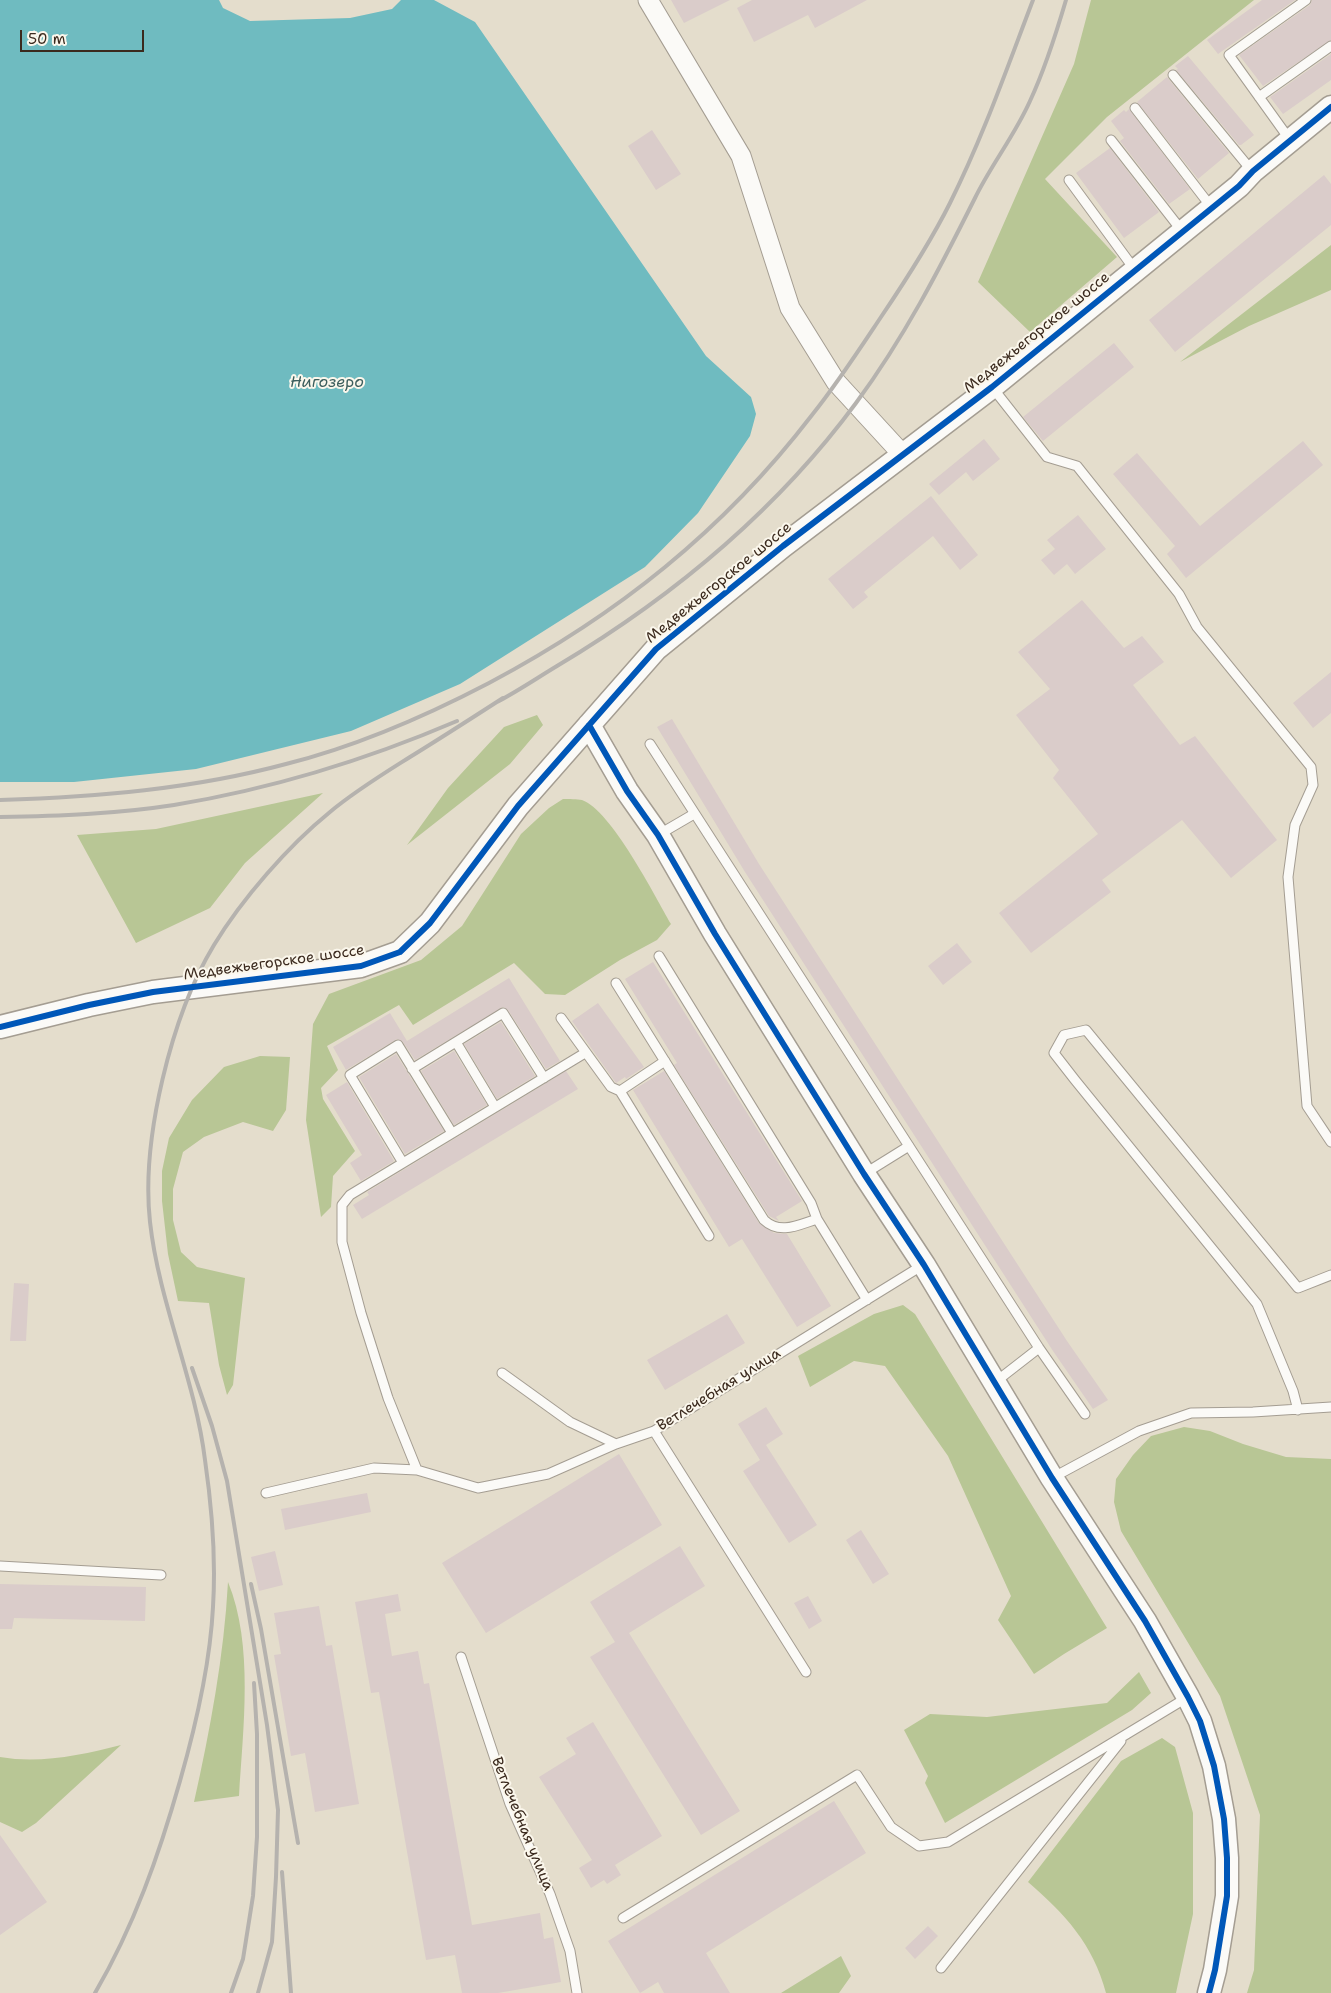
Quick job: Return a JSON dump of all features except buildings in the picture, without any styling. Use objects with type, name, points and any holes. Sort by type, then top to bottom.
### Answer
[{"type":"street","points":[[648,0],[741,156],[790,308],[836,382],[903,455]]},
{"type":"street","name":"Медвежьегорское шоссе","points":[[0,1028],[120,998],[361,966],[400,952],[430,922],[518,806],[656,649],[783,546],[992,387],[1239,186],[1253,171],[1331,107]]},
{"type":"street","points":[[589,725],[627,791],[658,835],[715,934],[864,1174],[924,1265],[1052,1478],[1145,1621],[1200,1721],[1214,1766],[1224,1819],[1227,1858],[1227,1896],[1215,1970],[1209,1993]]},
{"type":"lane","points":[[1290,140],[1230,55],[1306,0]]},
{"type":"lane","points":[[1259,97],[1331,46]]},
{"type":"lane","points":[[1173,75],[1253,171]]},
{"type":"lane","points":[[1134,108],[1212,208]]},
{"type":"lane","points":[[1111,140],[1182,231]]},
{"type":"lane","points":[[1069,180],[1135,270]]},
{"type":"lane","points":[[992,387],[1047,458],[1077,466],[1179,594],[1197,627],[1311,767],[1313,785],[1295,825],[1288,877],[1306,1106],[1331,1142]]},
{"type":"lane","points":[[650,744],[694,814],[741,882],[1039,1348],[1084,1414]]},
{"type":"lane","points":[[658,835],[694,814]]},
{"type":"lane","points":[[659,956],[811,1203],[817,1219],[867,1300]]},
{"type":"lane","points":[[616,983],[764,1220],[771,1226],[787,1229],[817,1219]]},
{"type":"lane","points":[[412,1069],[503,1013],[544,1078]]},
{"type":"lane","points":[[560,1018],[611,1088],[620,1091],[709,1236]]},
{"type":"lane","points":[[1298,1410],[1293,1391],[1257,1304],[1074,1080],[1054,1052],[1064,1035],[1086,1030],[1298,1288],[1331,1275]]},
{"type":"lane","points":[[456,1042],[496,1107]]},
{"type":"lane","points":[[402,1163],[350,1075],[398,1046],[452,1133]]},
{"type":"lane","points":[[417,1470],[388,1398],[361,1313],[342,1242],[342,1205],[350,1194],[585,1053]]},
{"type":"lane","points":[[620,1091],[665,1061]]},
{"type":"lane","points":[[864,1174],[909,1146]]},
{"type":"lane","name":"Ветлечебная улица","points":[[266,1493],[374,1468],[417,1470],[478,1488],[548,1474],[616,1444],[654,1431],[924,1265]]},
{"type":"lane","points":[[994,1383],[1039,1348]]},
{"type":"lane","points":[[502,1374],[570,1422],[616,1444]]},
{"type":"lane","points":[[1052,1478],[1139,1431],[1191,1413],[1298,1410],[1331,1407]]},
{"type":"lane","points":[[654,1431],[806,1672]]},
{"type":"lane","points":[[0,1566],[161,1574]]},
{"type":"lane","name":"Ветлечебная улица","points":[[461,1657],[510,1804],[550,1894],[568,1943],[578,1993]]},
{"type":"lane","points":[[624,1918],[857,1776],[891,1827],[918,1846],[948,1842],[1188,1697]]},
{"type":"lane","points":[[941,1968],[1125,1736]]},
{"type":"green space","points":[[1091,0],[1254,0],[1107,117],[1045,179],[1117,257],[1030,332],[978,282],[1074,64]]},
{"type":"green space","points":[[1331,245],[1331,290],[1249,326],[1180,362]]},
{"type":"green space","points":[[537,715],[543,725],[510,764],[407,845],[448,788],[504,727]]},
{"type":"green space","points":[[323,793],[245,863],[210,908],[136,943],[77,835],[156,829]]},
{"type":"green space","points":[[563,799],[582,800],[593,807],[606,820],[631,855],[671,924],[657,940],[620,960],[565,995],[545,994],[514,963],[413,1025],[399,1005],[327,1046],[338,1070],[321,1088],[323,1099],[355,1151],[333,1176],[331,1207],[321,1217],[306,1120],[313,1024],[329,994],[421,960],[462,926],[521,834],[549,808]]},
{"type":"green space","points":[[260,1056],[290,1057],[286,1110],[273,1131],[243,1122],[204,1137],[183,1152],[173,1189],[173,1220],[181,1252],[197,1267],[245,1278],[233,1385],[227,1395],[219,1365],[209,1303],[178,1301],[168,1254],[162,1201],[162,1171],[169,1138],[192,1100],[224,1067]]},
{"type":"green space","points":[[903,1305],[915,1314],[1107,1628],[1034,1674],[998,1620],[1011,1596],[948,1456],[885,1366],[854,1361],[810,1387],[798,1356],[874,1314]]},
{"type":"green space","points":[[1184,1427],[1210,1431],[1243,1444],[1286,1457],[1331,1459],[1331,1993],[1247,1993],[1254,1970],[1260,1815],[1220,1696],[1121,1531],[1114,1502],[1116,1479],[1133,1455],[1151,1436]]},
{"type":"green space","points":[[228,1582],[236,1607],[244,1660],[245,1688],[239,1796],[194,1802],[216,1693]]},
{"type":"green space","points":[[1139,1672],[1151,1693],[1132,1710],[945,1823],[925,1783],[928,1776],[904,1730],[930,1714],[987,1717],[1107,1703]]},
{"type":"green space","points":[[1162,1738],[1175,1747],[1193,1813],[1193,1914],[1176,1993],[1106,1993],[1094,1959],[1076,1931],[1066,1918],[1028,1882],[1121,1761]]},
{"type":"green space","points":[[121,1745],[36,1823],[22,1832],[0,1822],[0,1757],[46,1759],[76,1755]]},
{"type":"green space","points":[[841,1956],[851,1976],[839,1993],[781,1993]]},
{"type":"water","name":"Нигозеро","points":[[0,0],[219,0],[223,8],[250,21],[350,18],[392,9],[401,0],[434,0],[475,22],[706,356],[751,397],[756,414],[750,436],[698,513],[645,567],[460,684],[351,731],[196,769],[74,782],[0,782]]},
{"type":"railway","points":[[0,800],[73,797],[180,786],[251,773],[339,749],[415,719],[489,683],[536,657],[624,599],[704,533],[742,496],[778,457],[848,367],[900,289],[950,203],[984,128],[1033,0]]},
{"type":"railway","points":[[497,702],[599,640],[681,581],[757,515],[792,480],[825,442],[856,403],[890,354],[934,277],[981,186],[1017,126],[1041,76],[1066,0]]},
{"type":"railway","points":[[95,1993],[122,1942],[144,1890],[163,1836],[197,1717],[211,1629],[214,1552],[205,1460],[193,1400],[161,1282],[150,1222],[148,1189],[150,1154],[162,1079],[172,1042],[199,974],[214,945],[238,910],[282,857],[314,826],[349,797],[503,698]]},
{"type":"railway","points":[[0,817],[65,815],[152,808],[246,791],[318,772],[388,748],[457,721]]},
{"type":"railway","points":[[192,1368],[212,1426],[227,1481],[267,1725],[278,1810],[272,1942],[258,1993]]},
{"type":"railway","points":[[251,1584],[261,1629],[298,1843]]},
{"type":"railway","points":[[231,1993],[243,1959],[253,1896],[257,1837],[257,1734],[254,1683]]},
{"type":"railway","points":[[282,1872],[291,1993]]},
{"type":"cycle path","points":[[0,1027],[89,1005],[153,992],[361,966],[400,952],[430,923],[518,806],[656,649],[783,546],[992,387],[1239,186],[1253,171],[1331,107]]},
{"type":"cycle path","points":[[589,725],[627,791],[658,835],[715,934],[864,1174],[924,1265],[1052,1478],[1145,1621],[1200,1721],[1214,1766],[1224,1819],[1227,1858],[1227,1896],[1215,1970],[1209,1993]]}]
